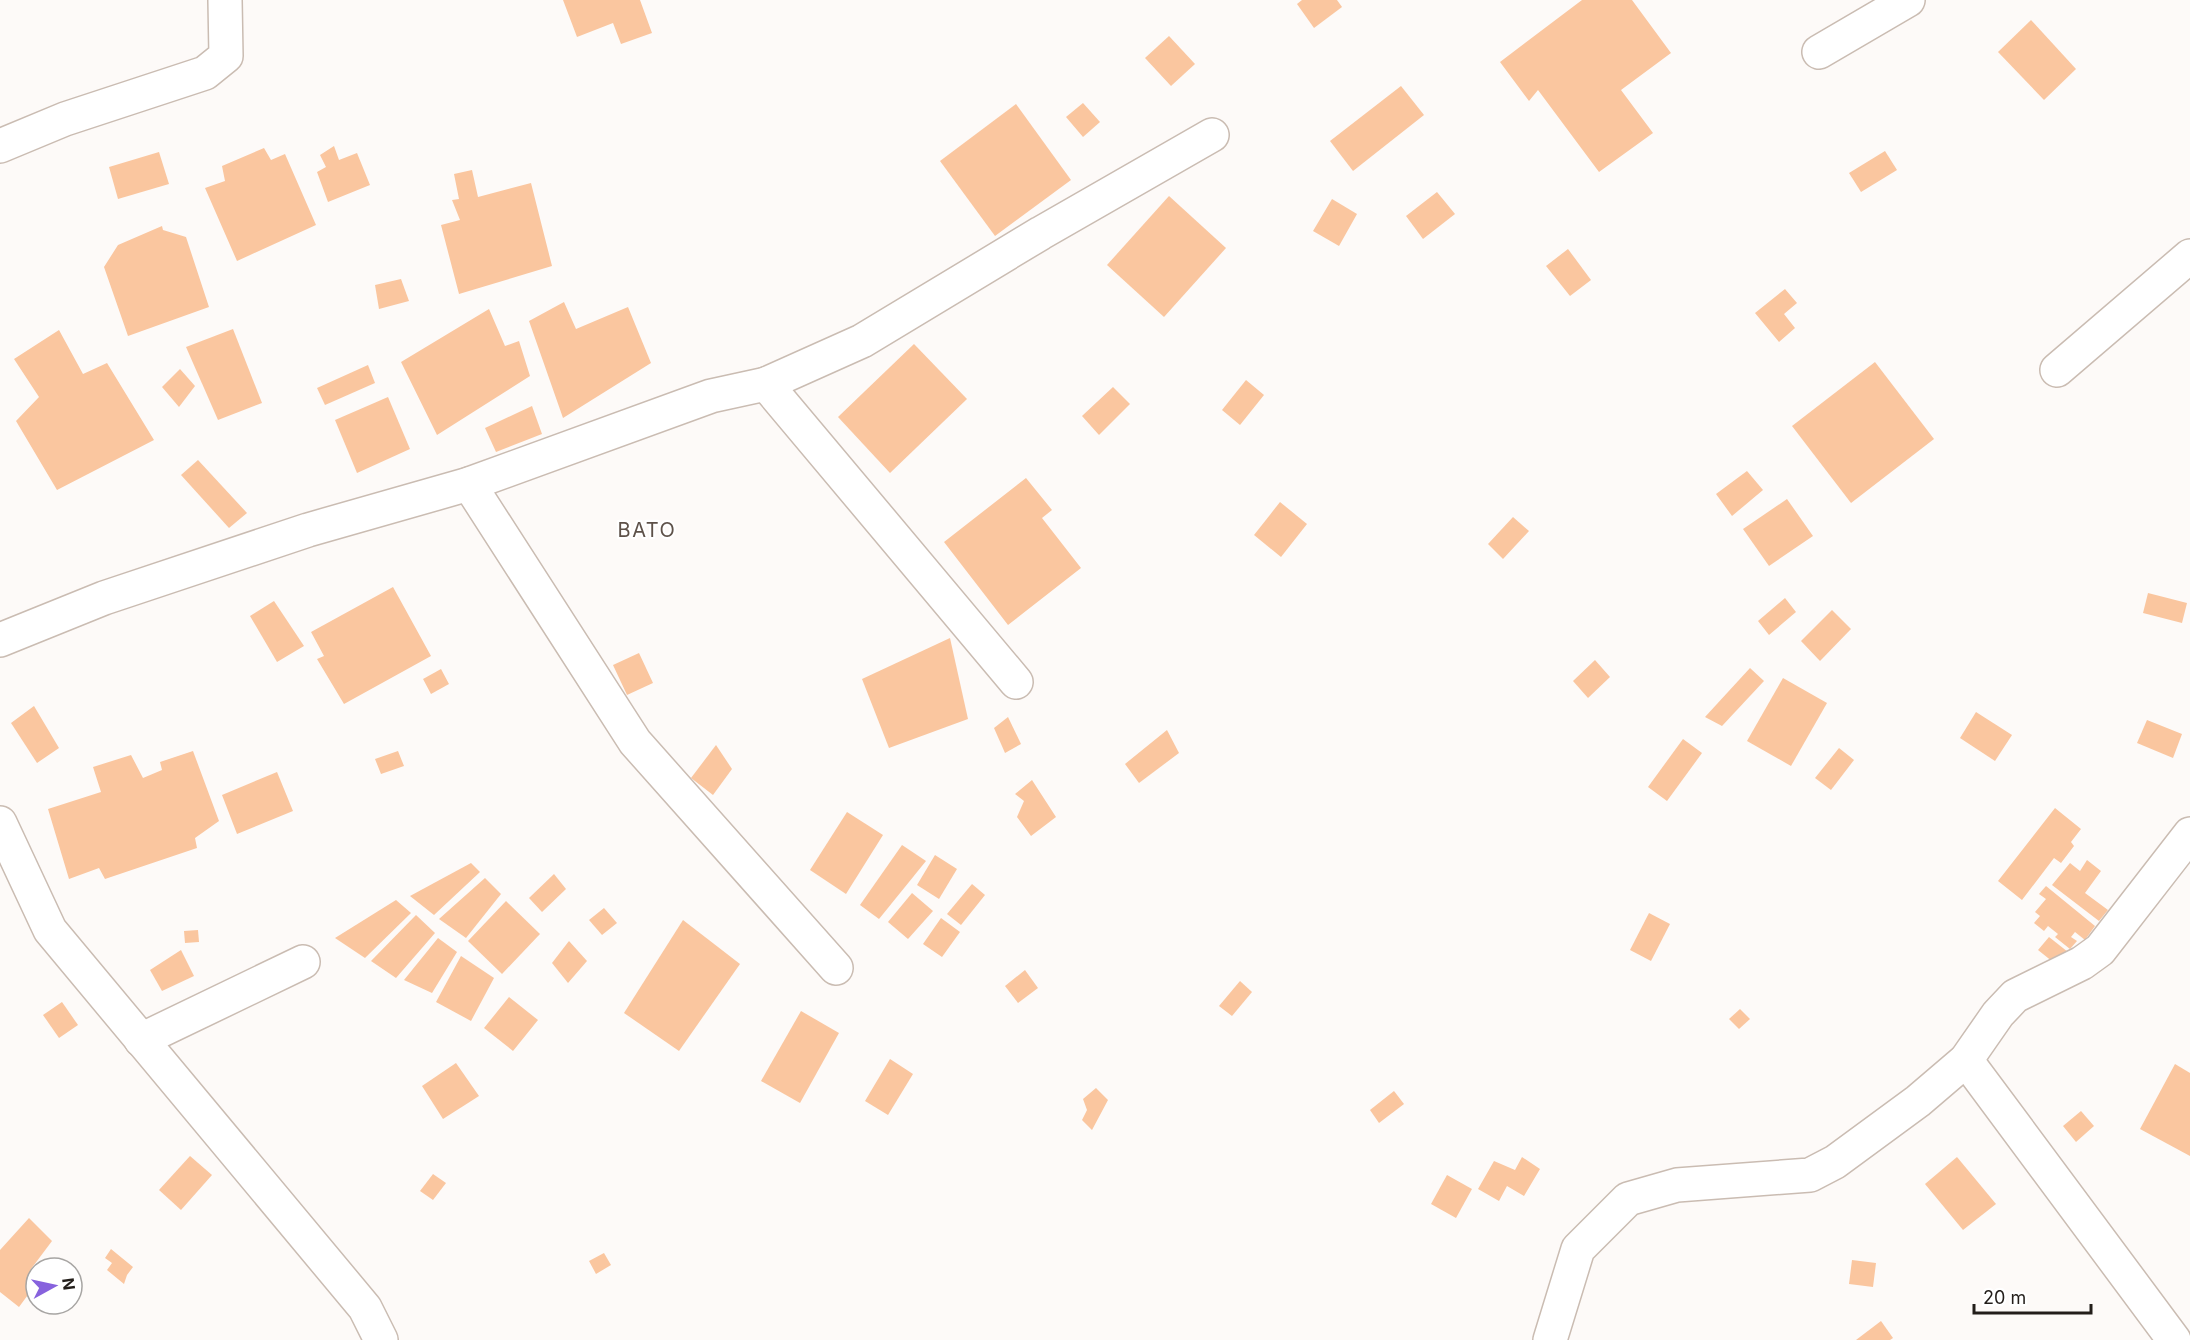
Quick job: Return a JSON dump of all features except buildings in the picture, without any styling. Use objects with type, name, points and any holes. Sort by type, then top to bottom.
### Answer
[{"type":"street","points":[[0,146],[65,119],[205,74],[226,56],[225,0]]},
{"type":"street","points":[[1819,52],[1908,0]]},
{"type":"street","points":[[0,640],[104,598],[172,575],[308,530],[469,484],[711,396],[766,384],[862,341],[1041,233],[1212,135]]},
{"type":"street","points":[[2057,370],[2190,256]]},
{"type":"street","points":[[766,384],[1016,682]]},
{"type":"street","points":[[469,484],[635,742],[836,968]]},
{"type":"street","points":[[0,824],[50,930],[365,1308],[381,1340]]},
{"type":"street","points":[[1550,1340],[1578,1249],[1628,1199],[1677,1185],[1810,1175],[1844,1155],[1918,1101],[1966,1060],[1998,1014],[2015,996],[2082,963],[2100,950],[2190,834]]},
{"type":"street","points":[[141,1040],[303,962]]},
{"type":"street","points":[[1966,1060],[2174,1340]]},
{"type":"district","name":"BATO","points":[[647,530]]}]
